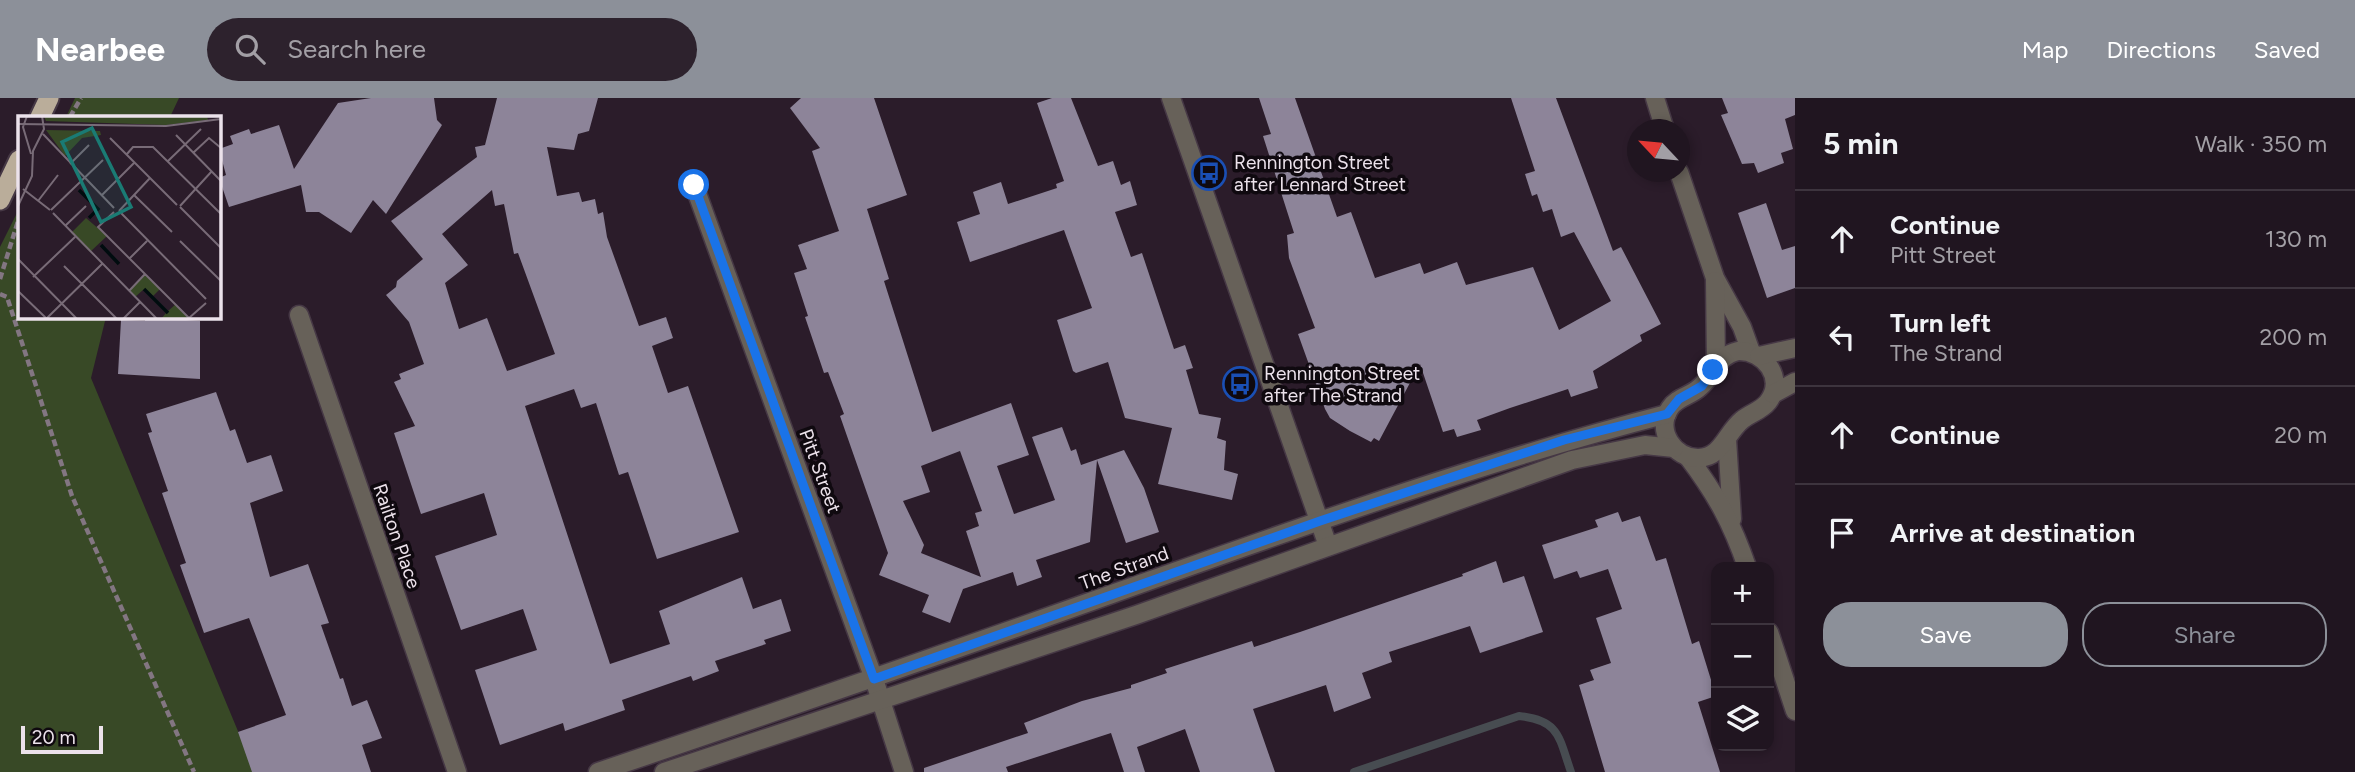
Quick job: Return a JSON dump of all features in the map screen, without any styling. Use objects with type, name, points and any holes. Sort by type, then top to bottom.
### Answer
[{"type":"highway","points":[[40,116],[49,98]]},
{"type":"highway","points":[[0,200],[18,162]]},
{"type":"street","points":[[1171,98],[1328,545]]},
{"type":"street","points":[[1655,98],[1662,119]]},
{"type":"street","points":[[1682,182],[1715,278],[1755,354],[1773,374],[1773,394]]},
{"type":"street","name":"Pitt Street","points":[[694,185],[874,679],[904,772]]},
{"type":"street","points":[[1715,278],[1716,364]]},
{"type":"street","name":"Railton Place","points":[[299,314],[457,772]]},
{"type":"street","points":[[1745,562],[1732,523],[1714,491],[1666,433],[1667,414],[1679,399],[1702,386],[1716,364],[1731,352],[1755,354],[1795,348]]},
{"type":"street","points":[[664,772],[1136,615],[1572,460],[1645,445],[1701,458],[1713,454],[1742,421],[1766,405],[1773,394],[1795,382]]},
{"type":"street","name":"The Strand","points":[[598,772],[874,679],[1320,521],[1564,440],[1667,414]]},
{"type":"street","points":[[1727,439],[1732,523]]},
{"type":"street","points":[[1774,647],[1795,711]]},
{"type":"path","points":[[71,116],[81,98]]},
{"type":"path","points":[[0,279],[18,221]]},
{"type":"path","points":[[0,294],[7,297],[22,338],[72,496],[194,772]]},
{"type":"green space","points":[[75,98],[179,98],[170,116],[66,116]]},
{"type":"green space","points":[[18,211],[18,318],[106,318],[91,378],[255,772],[0,772],[0,247]]},
{"type":"building","points":[[371,98],[434,98],[437,120],[442,125],[386,214],[373,200],[351,233],[319,212],[306,212],[301,185],[229,207],[220,181],[220,178],[226,175],[220,149],[233,144],[230,136],[249,129],[251,134],[279,125],[294,169],[338,103]]},
{"type":"building","points":[[497,98],[598,98],[589,131],[578,134],[574,150],[547,147],[557,196],[579,192],[582,202],[595,199],[598,214],[603,212],[607,237],[639,326],[666,317],[673,338],[652,346],[668,393],[688,386],[739,532],[657,559],[628,472],[619,475],[596,403],[581,408],[574,389],[525,406],[610,664],[670,644],[659,611],[742,577],[753,609],[781,599],[791,631],[764,640],[766,644],[715,661],[719,671],[693,681],[691,676],[622,700],[625,710],[565,731],[563,723],[500,745],[475,670],[537,650],[523,609],[461,630],[435,556],[497,535],[484,493],[421,514],[394,433],[415,426],[394,382],[401,379],[399,374],[424,364],[409,322],[386,295],[396,287],[397,281],[423,259],[391,221],[477,157],[475,147],[485,145]],"holes":[[[492,190],[495,206],[504,204],[514,254],[518,253],[555,354],[507,371],[487,318],[459,329],[445,283],[468,265],[442,234]]]},
{"type":"building","points":[[801,98],[874,98],[907,195],[867,209],[889,279],[884,281],[932,432],[1011,403],[1029,455],[997,466],[1014,514],[1055,500],[1032,437],[1062,427],[1071,451],[1076,449],[1081,465],[1124,450],[1144,488],[1159,532],[1126,543],[1097,460],[1090,542],[1036,560],[1042,577],[1017,586],[1013,572],[963,589],[950,623],[922,612],[929,595],[879,575],[888,553],[840,416],[844,414],[828,372],[824,373],[805,317],[808,316],[794,273],[807,269],[798,245],[839,231],[812,151],[820,148],[790,108]],"holes":[[[960,451],[982,511],[975,513],[979,526],[966,531],[981,577],[921,553],[924,545],[903,501],[930,492],[921,466]]]},
{"type":"building","points":[[1052,98],[1071,98],[1098,166],[1113,161],[1121,185],[1130,181],[1137,205],[1115,212],[1131,257],[1142,253],[1174,349],[1185,345],[1193,368],[1186,370],[1199,414],[1221,418],[1217,438],[1226,441],[1224,470],[1238,474],[1232,500],[1158,484],[1172,428],[1125,418],[1108,362],[1076,373],[1073,371],[1057,320],[1092,308],[1064,230],[970,262],[957,222],[980,214],[973,192],[1001,182],[1008,204],[1057,188],[1056,184],[1064,181],[1037,103]]},
{"type":"building","points":[[1259,98],[1295,98],[1337,217],[1351,212],[1375,278],[1420,263],[1424,274],[1457,262],[1466,285],[1533,267],[1559,330],[1611,301],[1574,232],[1561,237],[1552,209],[1543,212],[1537,194],[1532,196],[1525,174],[1535,171],[1511,98],[1556,98],[1613,251],[1621,247],[1661,324],[1640,335],[1642,341],[1593,371],[1598,388],[1571,397],[1568,389],[1510,408],[1477,420],[1481,430],[1457,437],[1454,429],[1443,432],[1420,364],[1379,441],[1374,438],[1371,442],[1350,431],[1330,418],[1325,409],[1298,334],[1315,328],[1289,258],[1287,235],[1294,233],[1263,136],[1271,134]]},
{"type":"building","points":[[1722,98],[1795,98],[1795,115],[1785,119],[1793,149],[1781,153],[1784,163],[1758,173],[1754,163],[1742,164],[1721,115],[1728,113]]},
{"type":"building","points":[[1766,203],[1782,250],[1795,246],[1795,288],[1767,298],[1738,213]]},
{"type":"building","points":[[145,318],[159,318],[200,321],[200,379],[118,374],[121,320],[145,321]]},
{"type":"building","points":[[216,392],[230,431],[235,429],[247,463],[271,455],[283,491],[250,503],[270,577],[308,564],[329,623],[321,625],[340,679],[343,678],[352,706],[367,700],[382,738],[362,745],[371,772],[252,772],[238,732],[286,715],[249,618],[204,633],[180,565],[186,563],[162,493],[168,491],[148,433],[152,432],[146,414]]},
{"type":"building","points":[[1618,512],[1622,522],[1640,516],[1656,561],[1666,558],[1692,644],[1699,641],[1711,680],[1711,698],[1698,702],[1711,751],[1713,751],[1720,772],[1605,772],[1579,685],[1594,680],[1590,670],[1611,663],[1596,618],[1622,609],[1608,569],[1580,578],[1577,571],[1554,579],[1542,545],[1598,527],[1595,520]]},
{"type":"building","points":[[1496,561],[1503,583],[1524,576],[1543,632],[1480,653],[1470,626],[1389,652],[1392,662],[1362,673],[1371,698],[1334,712],[1326,685],[1253,709],[1275,772],[1200,772],[1185,729],[1137,747],[1145,772],[1124,772],[1111,733],[1006,767],[1008,772],[924,772],[924,768],[1028,733],[1024,723],[1082,701],[1131,688],[1131,685],[1167,673],[1165,669],[1252,641],[1254,647],[1300,632],[1463,576],[1462,574]]},
{"type":"waterway","points":[[1354,772],[1519,716],[1543,722],[1556,733],[1571,772]]},
{"type":"place","name":"Rennington Street after Lennard Street","points":[[1209,173]]},
{"type":"place","name":"Rennington Street after The Strand","points":[[1240,384]]},
{"type":"route","points":[[694,185],[874,679],[1320,521],[1564,440],[1667,414],[1679,399],[1702,386],[1713,370]]}]
